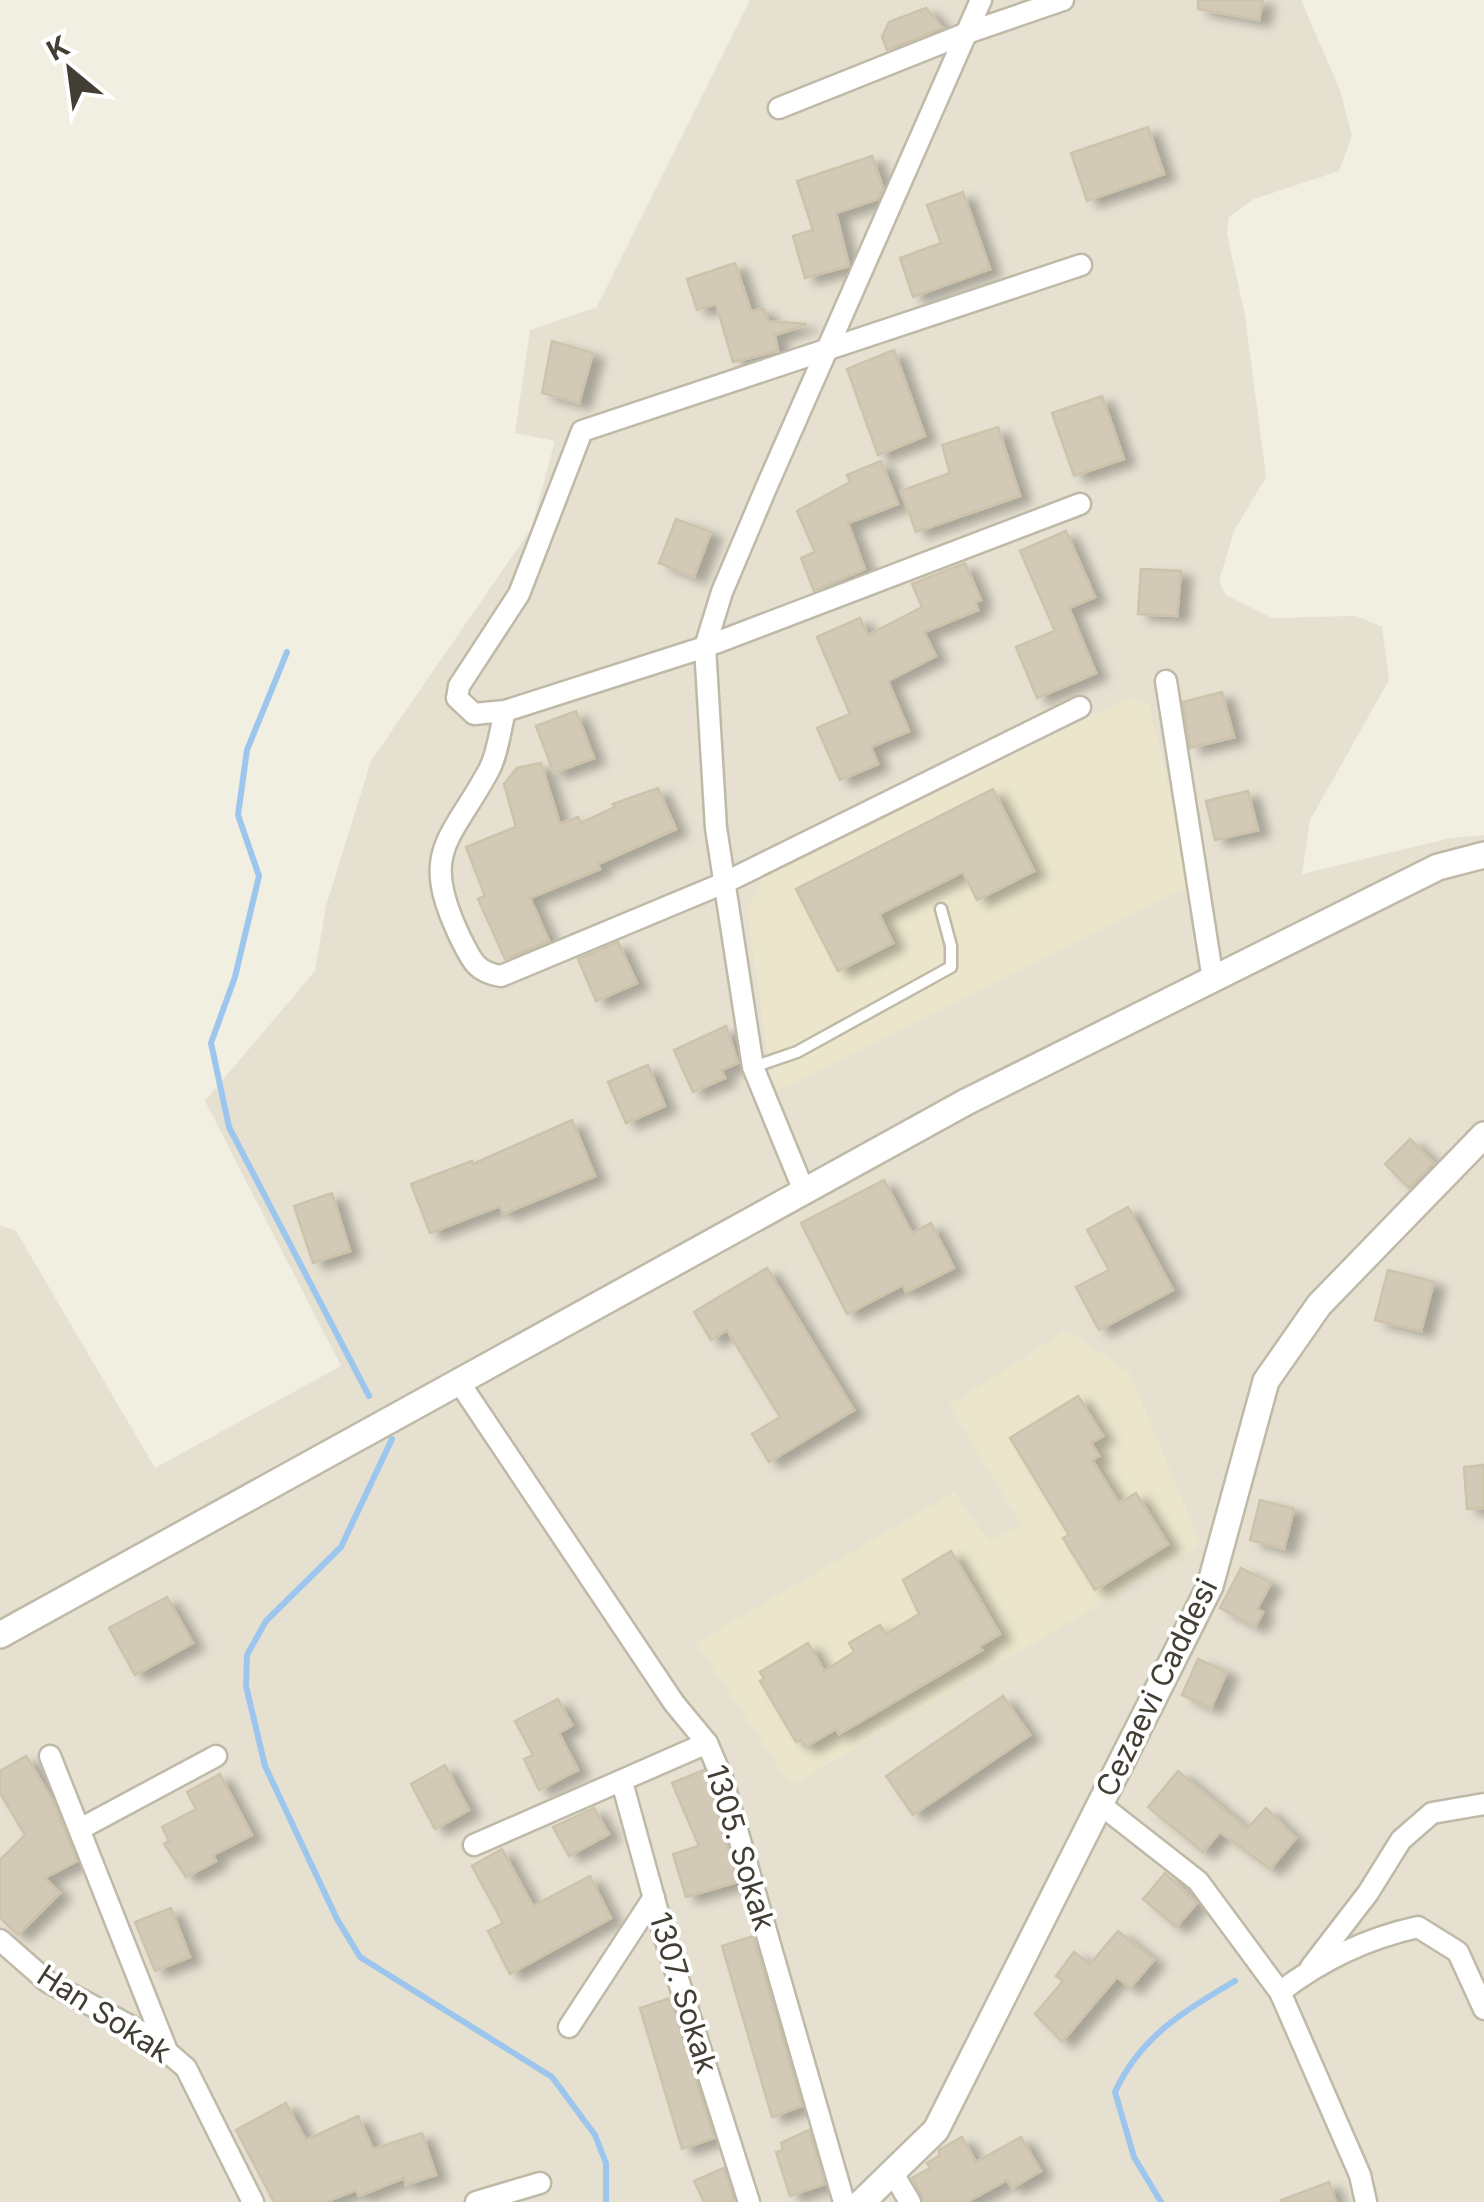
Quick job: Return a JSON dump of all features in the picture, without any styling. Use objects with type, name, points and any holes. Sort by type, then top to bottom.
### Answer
[{"type":"street","points":[[804,1192],[753,1067],[724,883],[706,646],[722,592],[981,0]]},
{"type":"street","points":[[780,108],[966,33],[1064,0]]},
{"type":"street","points":[[1080,504],[706,646],[505,711],[474,714],[462,707],[457,698],[459,686],[518,594],[582,431],[1082,264]]},
{"type":"street","points":[[1166,682],[1214,980]]},
{"type":"street","points":[[505,711],[491,767],[448,834],[438,870],[447,911],[474,965],[485,974],[501,976],[724,883],[1080,706]]},
{"type":"street","points":[[0,1635],[966,1102],[1438,867],[1484,854]]},
{"type":"street","name":"Cezaevi Caddesi","points":[[862,2202],[936,2130],[1210,1586],[1266,1381],[1319,1305],[1484,1135]]},
{"type":"street","name":"1305. Sokak","points":[[458,1382],[674,1704],[708,1743],[722,1778],[844,2202]]},
{"type":"street","points":[[474,1845],[708,1743]]},
{"type":"street","points":[[50,1756],[168,2052]]},
{"type":"street","points":[[80,1829],[216,1756]]},
{"type":"street","name":"1307. Sokak","points":[[622,1782],[749,2202]]},
{"type":"street","points":[[1310,1969],[1368,1893],[1401,1840],[1432,1813],[1484,1804]]},
{"type":"street","points":[[1101,1805],[1198,1881],[1280,1992],[1360,2176],[1366,2202]]},
{"type":"street","points":[[568,2027],[654,1897]]},
{"type":"street","points":[[1280,1992],[1310,1969],[1387,1934],[1418,1927],[1458,1952],[1484,2009]]},
{"type":"street","name":"Han Sokak","points":[[2,1948],[48,1982],[149,2036],[186,2068],[253,2202]]},
{"type":"street","points":[[894,2175],[910,2202]]},
{"type":"street","points":[[476,2202],[540,2183]]},
{"type":"lane","points":[[753,1067],[797,1052],[951,967],[951,946],[941,909]]},
{"type":"shaded area","points":[[750,0],[1301,0],[1340,90],[1352,136],[1339,171],[1254,199],[1229,217],[1227,234],[1245,316],[1266,477],[1234,531],[1219,581],[1226,595],[1272,618],[1356,616],[1382,627],[1389,680],[1310,820],[1302,874],[1451,838],[1484,835],[1484,2202],[0,2202],[0,1225],[16,1231],[155,1468],[341,1366],[205,1101],[315,971],[326,906],[371,761],[531,529],[555,441],[515,433],[530,330],[597,307]]},
{"type":"shaded area","points":[[1129,697],[1149,705],[1192,885],[773,1093],[747,909],[762,879]]},
{"type":"shaded area","points":[[1067,1330],[1130,1373],[1201,1545],[791,1786],[696,1643],[954,1492],[989,1541],[1021,1525],[949,1405]]},
{"type":"building","points":[[1198,0],[1263,0],[1259,20],[1198,9]]},
{"type":"building","points":[[926,8],[943,28],[887,50],[882,37],[889,22]]},
{"type":"building","points":[[1148,127],[1164,174],[1087,201],[1071,153]]},
{"type":"building","points":[[872,156],[883,188],[878,199],[836,213],[849,266],[805,278],[793,236],[813,230],[797,181]]},
{"type":"building","points":[[963,192],[990,269],[913,297],[900,258],[941,243],[927,205]]},
{"type":"building","points":[[735,263],[751,311],[764,309],[768,321],[807,324],[775,335],[778,351],[733,362],[716,304],[697,310],[687,279]]},
{"type":"building","points":[[552,341],[593,353],[579,403],[542,393]]},
{"type":"building","points":[[894,350],[925,436],[878,455],[847,369]]},
{"type":"building","points":[[1102,396],[1124,459],[1074,476],[1052,413]]},
{"type":"building","points":[[998,427],[1020,496],[916,532],[901,491],[950,473],[942,445]]},
{"type":"building","points":[[881,461],[898,504],[848,523],[865,569],[814,591],[801,558],[815,552],[797,511],[850,482],[847,475]]},
{"type":"building","points":[[676,519],[711,532],[694,577],[659,563]]},
{"type":"building","points":[[1066,531],[1095,597],[1069,608],[1096,673],[1037,698],[1016,647],[1055,631],[1020,551]]},
{"type":"building","points":[[965,563],[981,600],[975,602],[978,610],[924,632],[936,656],[888,681],[909,731],[871,747],[878,764],[840,780],[817,728],[850,714],[817,637],[860,618],[868,635],[922,607],[912,584]]},
{"type":"building","points":[[1141,569],[1181,571],[1177,616],[1138,614]]},
{"type":"building","points":[[1222,692],[1234,737],[1190,748],[1183,702]]},
{"type":"building","points":[[576,711],[594,758],[554,773],[536,726]]},
{"type":"building","points":[[541,763],[560,824],[578,817],[581,823],[615,807],[613,804],[658,788],[676,829],[598,864],[600,869],[530,898],[549,941],[505,959],[478,899],[485,896],[466,847],[516,827],[504,784],[517,768]]},
{"type":"building","points":[[993,789],[1034,871],[977,900],[963,872],[879,914],[893,943],[838,971],[796,889]]},
{"type":"building","points":[[1248,791],[1258,830],[1215,840],[1206,801]]},
{"type":"building","points":[[618,942],[637,983],[596,1001],[578,959]]},
{"type":"building","points":[[726,1026],[738,1063],[721,1070],[725,1078],[693,1092],[674,1050]]},
{"type":"building","points":[[648,1065],[665,1106],[626,1123],[608,1082]]},
{"type":"building","points":[[572,1120],[595,1176],[503,1214],[500,1206],[430,1233],[411,1184],[472,1161],[473,1164]]},
{"type":"building","points":[[1410,1139],[1434,1163],[1409,1188],[1385,1164]]},
{"type":"building","points":[[884,1180],[912,1233],[931,1223],[954,1268],[906,1292],[903,1285],[847,1314],[801,1223]]},
{"type":"building","points":[[332,1193],[350,1251],[313,1263],[294,1206]]},
{"type":"building","points":[[1128,1207],[1173,1290],[1099,1330],[1076,1287],[1109,1270],[1087,1230]]},
{"type":"building","points":[[767,1268],[854,1410],[769,1462],[752,1434],[780,1417],[727,1330],[711,1340],[694,1312]]},
{"type":"building","points":[[1388,1270],[1434,1282],[1421,1331],[1375,1320]]},
{"type":"building","points":[[1078,1396],[1103,1436],[1091,1443],[1099,1456],[1092,1460],[1119,1503],[1136,1493],[1168,1544],[1095,1590],[1063,1538],[1069,1535],[1010,1438]]},
{"type":"building","points":[[1484,1465],[1484,1508],[1467,1509],[1464,1467]]},
{"type":"building","points":[[1260,1500],[1294,1509],[1284,1549],[1250,1540]]},
{"type":"building","points":[[951,1551],[1000,1634],[980,1646],[982,1650],[839,1734],[836,1729],[805,1747],[801,1740],[796,1742],[760,1681],[764,1679],[760,1672],[808,1643],[824,1671],[854,1652],[849,1643],[880,1625],[886,1634],[919,1614],[903,1580]]},
{"type":"building","points":[[1241,1568],[1271,1583],[1257,1609],[1263,1612],[1255,1627],[1220,1608]]},
{"type":"building","points":[[167,1597],[193,1643],[135,1675],[109,1628]]},
{"type":"building","points":[[1198,1659],[1227,1672],[1211,1708],[1182,1695]]},
{"type":"building","points":[[1003,1696],[1030,1735],[913,1815],[886,1776]]},
{"type":"building","points":[[558,1699],[572,1725],[559,1733],[578,1770],[539,1790],[524,1759],[533,1755],[515,1721]]},
{"type":"building","points":[[26,1756],[53,1801],[77,1861],[45,1878],[60,1893],[18,1935],[0,1918],[0,1860],[25,1835],[0,1793],[0,1771]]},
{"type":"building","points":[[445,1765],[469,1810],[435,1829],[411,1784]]},
{"type":"building","points":[[704,1770],[738,1882],[686,1897],[673,1854],[699,1846],[672,1783]]},
{"type":"building","points":[[1178,1771],[1247,1829],[1266,1808],[1296,1838],[1270,1869],[1220,1832],[1203,1852],[1148,1807]]},
{"type":"building","points":[[220,1774],[252,1835],[213,1855],[216,1861],[186,1877],[164,1844],[169,1841],[162,1827],[196,1809],[187,1792]]},
{"type":"building","points":[[594,1808],[609,1834],[569,1856],[553,1827]]},
{"type":"building","points":[[502,1849],[533,1906],[590,1876],[611,1918],[510,1974],[488,1931],[503,1923],[472,1866]]},
{"type":"building","points":[[1165,1873],[1197,1903],[1176,1927],[1143,1899]]},
{"type":"building","points":[[171,1908],[190,1957],[155,1971],[135,1922]]},
{"type":"building","points":[[1118,1931],[1154,1960],[1130,1988],[1117,1977],[1062,2042],[1035,2014],[1063,1981],[1056,1976],[1074,1952],[1090,1964]]},
{"type":"building","points":[[753,1936],[802,2106],[772,2117],[722,1946]]},
{"type":"building","points":[[670,1998],[714,2138],[682,2149],[640,2008]]},
{"type":"building","points":[[286,2103],[306,2140],[358,2116],[373,2149],[422,2133],[436,2175],[406,2185],[404,2178],[359,2196],[356,2190],[326,2202],[274,2202],[236,2130]]},
{"type":"building","points":[[809,2130],[825,2184],[790,2196],[776,2152],[783,2150],[781,2143]]},
{"type":"building","points":[[962,2137],[976,2162],[1021,2137],[1041,2171],[1012,2188],[1007,2180],[967,2202],[925,2202],[912,2178],[930,2168],[927,2163],[939,2156],[939,2150]]},
{"type":"building","points":[[724,2168],[735,2202],[704,2202],[694,2181]]},
{"type":"building","points":[[1329,2182],[1336,2202],[1281,2202],[1281,2200]]},
{"type":"waterway","points":[[287,652],[247,750],[238,815],[259,876],[235,977],[211,1043],[229,1127],[369,1396]]},
{"type":"waterway","points":[[392,1439],[341,1547],[266,1621],[247,1655],[246,1686],[265,1766],[337,1919],[360,1957],[552,2077],[595,2135],[606,2163],[606,2202]]},
{"type":"waterway","points":[[1161,2202],[1134,2157],[1115,2092],[1151,2040],[1182,2014],[1235,1981]]}]
